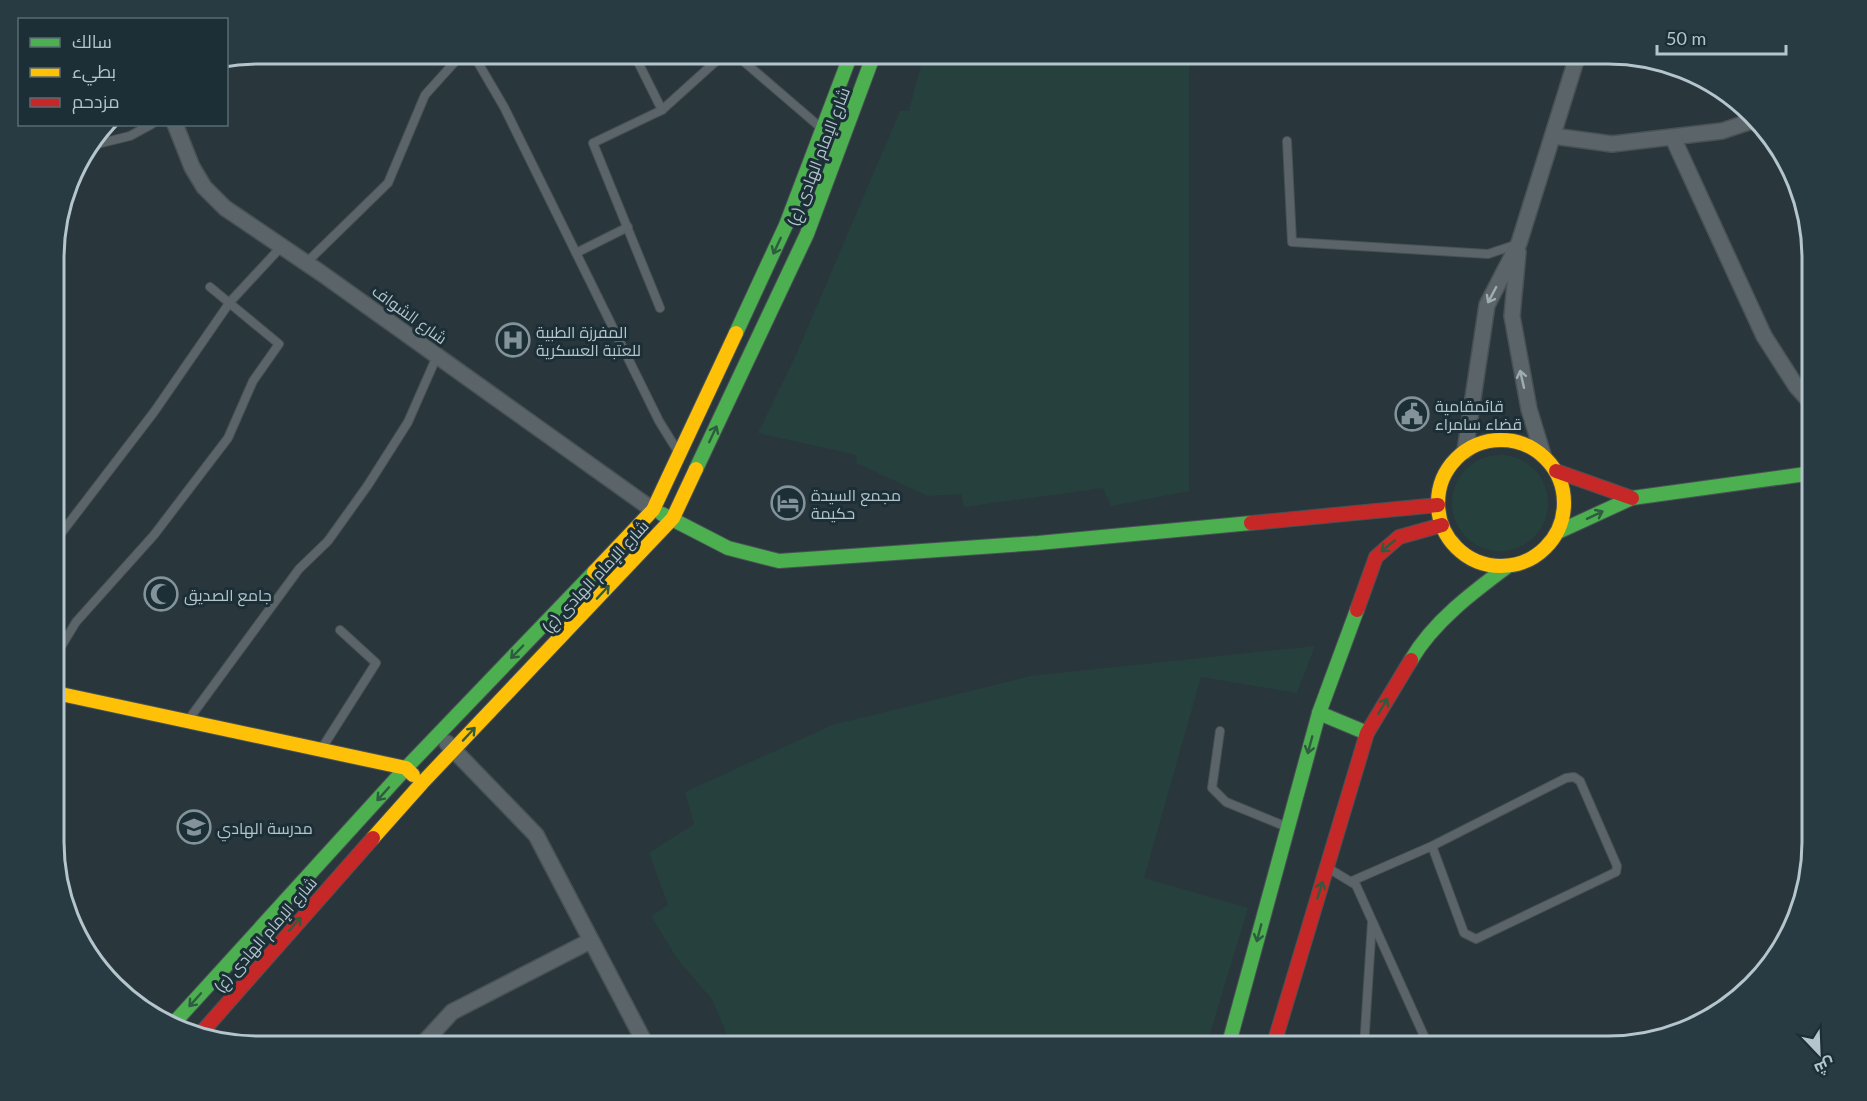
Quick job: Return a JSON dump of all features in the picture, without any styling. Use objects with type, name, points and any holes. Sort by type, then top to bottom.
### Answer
[{"type":"main road","name":"شارع الإمام الهادی (ع)","points":[[178,1018],[406,768],[653,510],[786,225],[847,64]]},
{"type":"main road","name":"شارع الإمام الهادی (ع)","points":[[205,1029],[422,783],[673,518],[807,234],[870,64]]},
{"type":"main road","points":[[1505,440],[1525,445],[1543,455],[1556,471],[1564,491],[1564,512],[1558,532],[1545,549],[1528,561],[1508,566],[1487,565],[1468,557],[1452,543],[1442,525],[1438,505],[1441,484],[1450,466],[1466,451],[1484,442],[1505,440]]},
{"type":"main road","points":[[1556,471],[1632,498]]},
{"type":"main road","points":[[1558,532],[1632,498],[1802,475]]},
{"type":"main road","points":[[653,510],[729,548],[779,561],[1038,543],[1438,505]]},
{"type":"main road","points":[[1231,1036],[1319,713],[1376,557],[1399,537],[1442,525]]},
{"type":"main road","points":[[1276,1036],[1368,733],[1418,648],[1472,593],[1508,566]]},
{"type":"main road","points":[[64,695],[406,768],[422,783]]},
{"type":"main road","points":[[1319,713],[1368,733]]},
{"type":"street","points":[[1466,451],[1486,305],[1519,243],[1575,64]]},
{"type":"street","points":[[1552,136],[1612,144],[1673,138],[1722,130],[1747,122]]},
{"type":"street","name":"شارع الشواف","points":[[176,126],[192,167],[204,187],[225,208],[653,510]]},
{"type":"street","points":[[1673,138],[1764,336],[1802,393]]},
{"type":"street","points":[[1519,243],[1512,316],[1528,409],[1543,455]]},
{"type":"street","points":[[439,734],[536,835],[641,1036]]},
{"type":"street","points":[[430,1036],[452,1012],[590,941]]},
{"type":"lane","points":[[306,263],[388,183],[425,95],[453,64]]},
{"type":"lane","points":[[479,64],[504,107],[659,421],[680,453]]},
{"type":"lane","points":[[639,64],[662,110]]},
{"type":"lane","points":[[660,308],[593,143],[662,110],[713,64]]},
{"type":"lane","points":[[747,64],[823,129]]},
{"type":"lane","points":[[104,143],[130,136],[148,126]]},
{"type":"lane","points":[[1287,141],[1292,242],[1488,254],[1519,243]]},
{"type":"lane","points":[[576,253],[628,227]]},
{"type":"lane","points":[[64,530],[154,412],[230,302],[281,247]]},
{"type":"lane","points":[[64,642],[76,622],[154,535],[228,438],[253,381],[279,344],[210,287]]},
{"type":"lane","points":[[187,721],[299,569],[328,541],[368,485],[408,422],[437,356]]},
{"type":"lane","points":[[321,750],[376,663],[340,630]]},
{"type":"lane","points":[[1220,731],[1212,788],[1226,802],[1288,827]]},
{"type":"lane","points":[[1352,881],[1432,846],[1566,778],[1575,777],[1585,791],[1617,866],[1616,872],[1476,939],[1464,933],[1432,846]]},
{"type":"lane","points":[[1327,867],[1352,881],[1424,1036]]},
{"type":"lane","points":[[1365,1036],[1372,920]]},
{"type":"green space","points":[[921,64],[1189,64],[1189,491],[1111,506],[1103,488],[964,507],[961,494],[928,496],[856,463],[857,455],[758,433],[796,355],[900,111],[909,111]]},
{"type":"green space","points":[[1500,455],[1518,459],[1534,469],[1544,485],[1548,503],[1544,521],[1534,537],[1518,547],[1500,551],[1482,547],[1466,537],[1456,521],[1452,503],[1456,485],[1466,469],[1482,459]]},
{"type":"green space","points":[[1315,646],[1297,693],[1201,677],[1144,878],[1248,908],[1209,1036],[727,1036],[712,999],[678,960],[651,916],[668,905],[649,853],[694,824],[685,792],[832,725],[1031,676]]},
{"type":"traffic: fast","points":[[736,333],[786,225],[847,64]]},
{"type":"traffic: fast","points":[[696,469],[807,234],[870,64]]},
{"type":"traffic: fast","points":[[1558,532],[1632,498],[1802,475]]},
{"type":"traffic: fast","points":[[662,514],[728,548],[779,561],[1038,543],[1251,523]]},
{"type":"traffic: fast","points":[[1411,660],[1442,620],[1508,566]]},
{"type":"traffic: fast","points":[[178,1018],[406,768],[594,572]]},
{"type":"traffic: fast","points":[[1231,1036],[1319,713],[1357,610]]},
{"type":"traffic: fast","points":[[1319,713],[1367,733]]},
{"type":"traffic: slow","points":[[594,572],[653,510],[736,333]]},
{"type":"traffic: slow","points":[[1501,440],[1525,445],[1545,459],[1559,479],[1564,503],[1559,527],[1545,547],[1525,561],[1501,566],[1477,561],[1457,547],[1443,527],[1438,503],[1443,479],[1457,459],[1477,445],[1501,440]]},
{"type":"traffic: slow","points":[[373,838],[422,783],[673,518],[696,469]]},
{"type":"traffic: slow","points":[[64,695],[406,768],[413,775]]},
{"type":"traffic: jam","points":[[1556,471],[1632,498]]},
{"type":"traffic: jam","points":[[1251,523],[1438,505]]},
{"type":"traffic: jam","points":[[1357,610],[1376,557],[1399,537],[1442,525]]},
{"type":"traffic: jam","points":[[1276,1036],[1367,733],[1411,660]]},
{"type":"traffic: jam","points":[[205,1029],[373,838]]},
{"type":"place","name":"المفرزة الطبية للعتبة العسكرية","points":[[513,340]]},
{"type":"place","name":"قائمقامية قضاء سامراء","points":[[1412,414]]},
{"type":"place","name":"مجمع السيدة حكيمة","points":[[788,503]]},
{"type":"place","name":"جامع الصديق","points":[[161,594]]},
{"type":"place","name":"مدرسة الهادي","points":[[194,827]]}]
